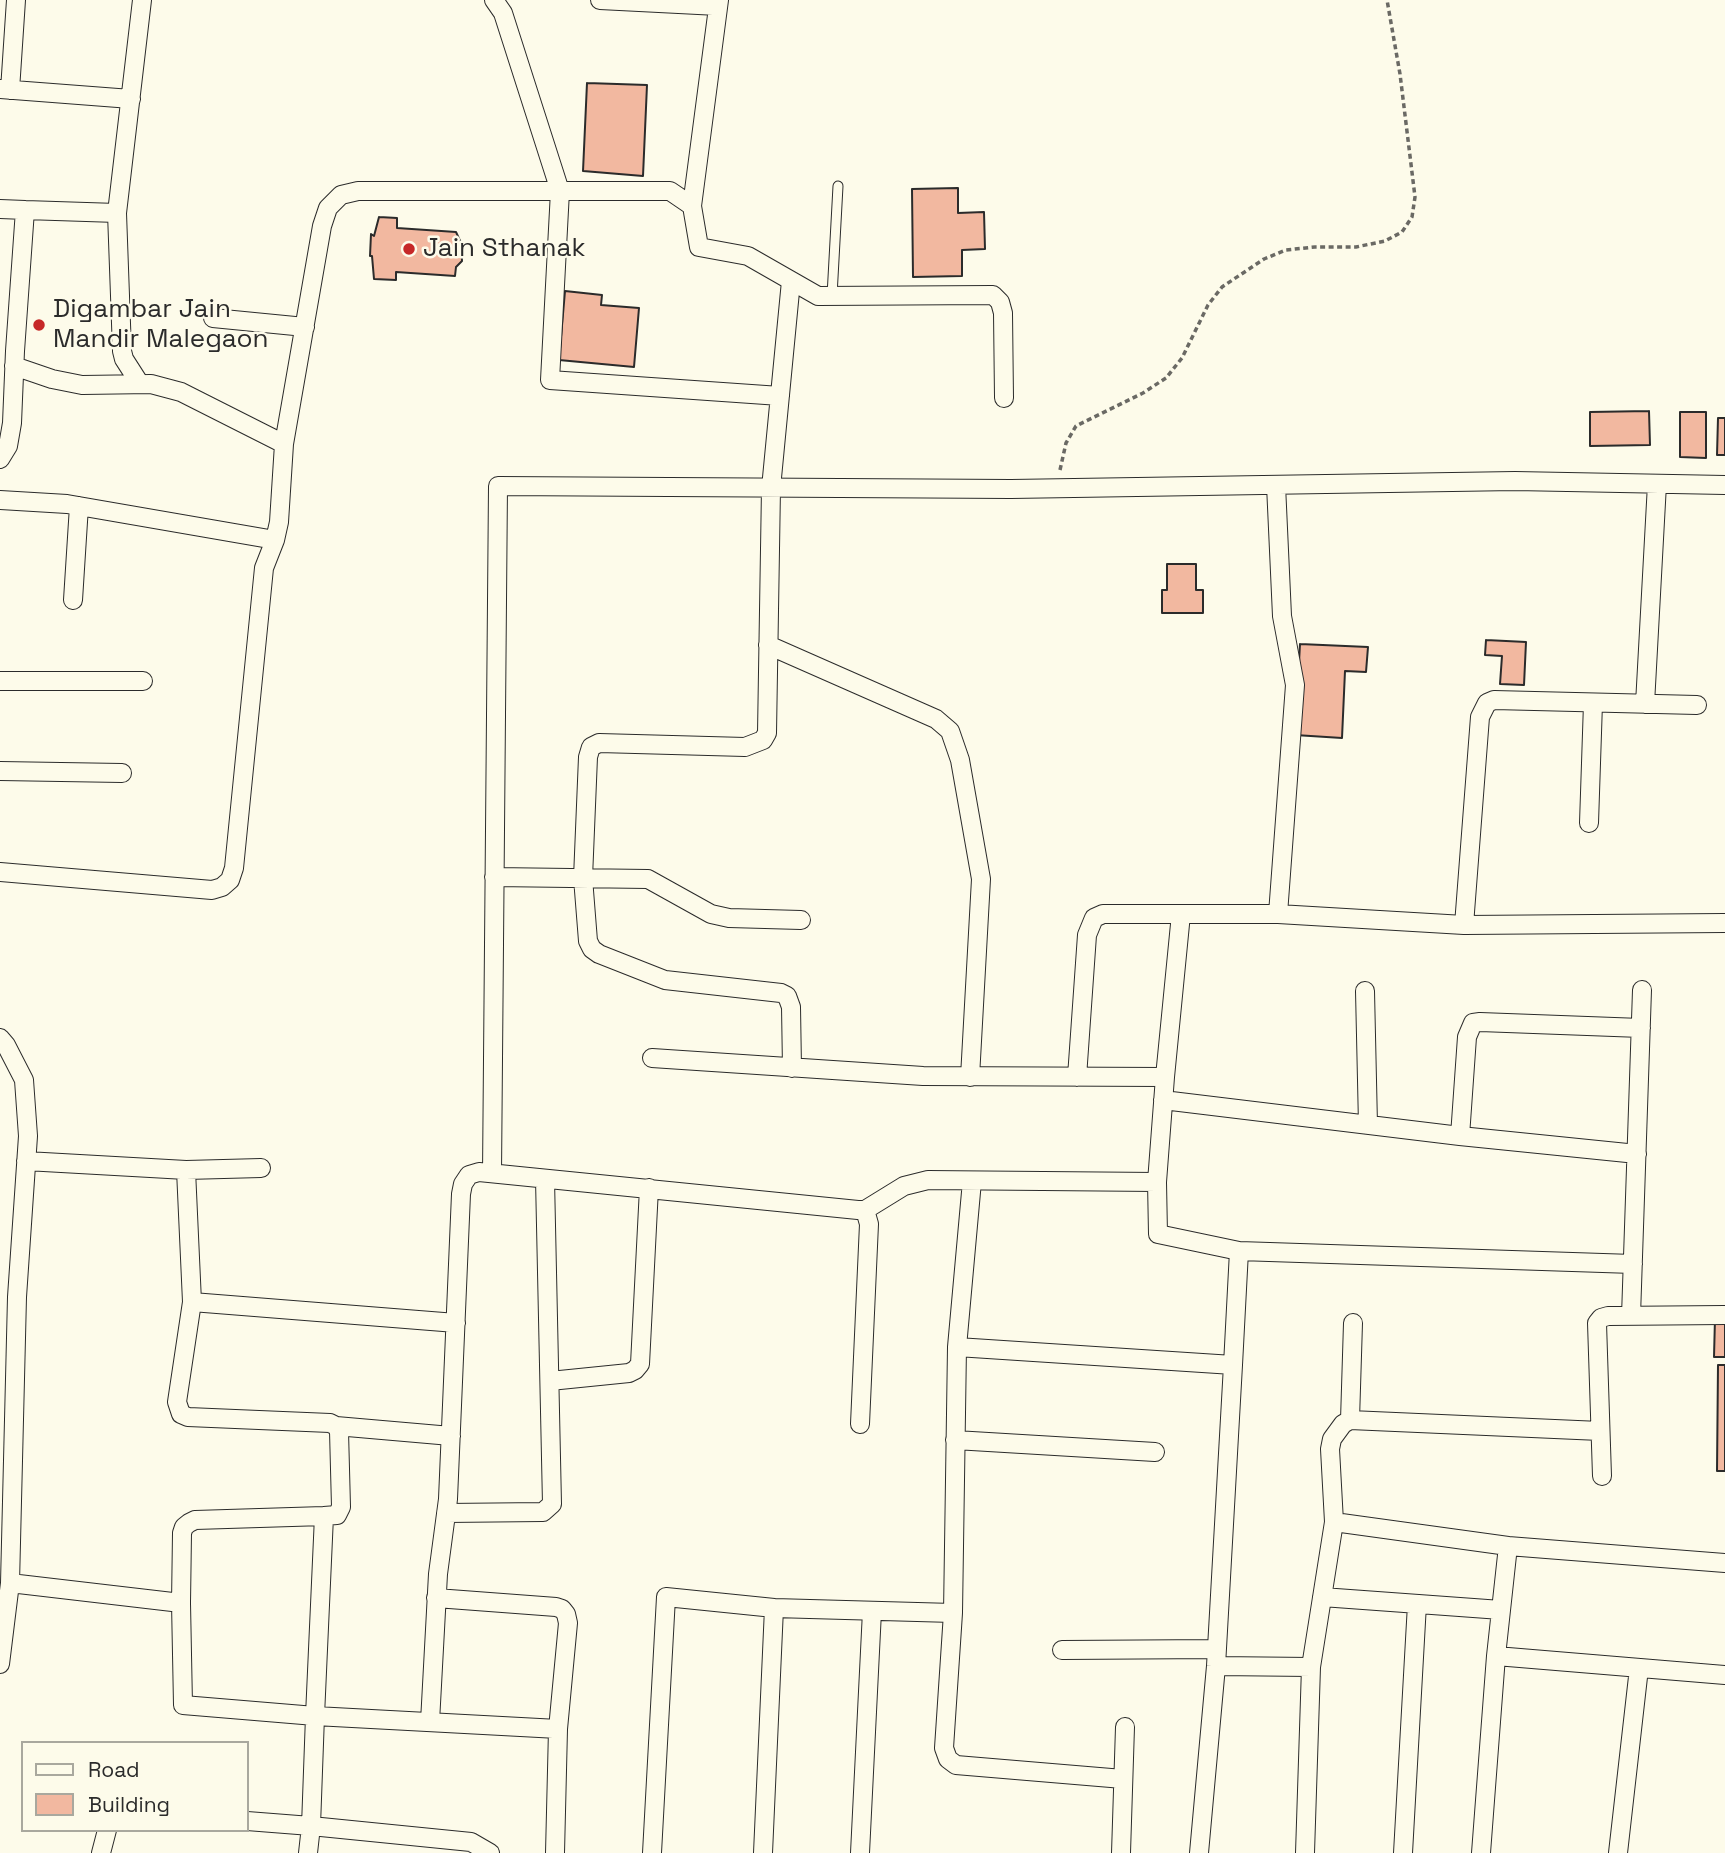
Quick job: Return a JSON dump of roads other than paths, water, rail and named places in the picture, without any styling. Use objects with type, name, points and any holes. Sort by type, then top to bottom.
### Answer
[{"type":"street","points":[[16,0],[5,89],[131,99]]},
{"type":"street","points":[[139,384],[122,351],[117,213],[142,0]]},
{"type":"street","points":[[494,0],[503,13],[560,191],[550,380],[780,396]]},
{"type":"street","points":[[600,0],[719,3],[692,206],[699,247],[748,256],[818,296],[992,295],[1000,302],[1003,313],[1004,398]]},
{"type":"street","points":[[0,872],[212,890],[222,887],[230,880],[234,868],[264,568],[275,540],[284,444],[321,226],[328,208],[341,195],[358,191],[670,191],[692,206]]},
{"type":"street","points":[[0,209],[117,213]]},
{"type":"street","points":[[0,459],[8,446],[6,420],[14,366],[9,298],[25,210]]},
{"type":"street","points":[[791,281],[771,488],[767,733],[763,740],[754,746],[745,747],[599,743],[591,747],[588,757],[583,878],[588,941],[599,954],[665,980],[787,996],[791,1007],[792,1068]]},
{"type":"street","points":[[213,318],[304,327]]},
{"type":"street","points":[[14,366],[52,379],[82,385],[151,384],[181,392],[284,444]]},
{"type":"street","points":[[492,1173],[498,486],[1056,489],[1515,481],[1725,485]]},
{"type":"street","points":[[1645,704],[1657,484]]},
{"type":"street","points":[[1276,485],[1282,616],[1295,685],[1278,914]]},
{"type":"street","points":[[0,500],[79,506],[275,540]]},
{"type":"street","points":[[73,600],[79,506]]},
{"type":"street","points":[[768,645],[936,719],[950,731],[956,745],[981,879],[970,1077]]},
{"type":"street","points":[[0,681],[143,681]]},
{"type":"street","points":[[1464,925],[1480,717],[1487,704],[1494,701],[1697,705]]},
{"type":"street","points":[[1589,823],[1593,703]]},
{"type":"street","points":[[0,771],[122,774]]},
{"type":"street","points":[[494,877],[648,879],[711,914],[801,920]]},
{"type":"street","points":[[1077,1077],[1087,935],[1094,918],[1103,914],[1278,914],[1464,925],[1725,923]]},
{"type":"street","points":[[1181,914],[1157,1182],[1158,1234],[1240,1251],[1633,1264]]},
{"type":"street","points":[[1631,1316],[1642,990]]},
{"type":"street","points":[[1366,991],[1368,1125]]},
{"type":"street","points":[[1460,1136],[1467,1037],[1473,1023],[1480,1021],[1641,1028]]},
{"type":"street","points":[[0,1038],[24,1080],[28,1136],[17,1297],[10,1583],[0,1664]]},
{"type":"street","points":[[652,1058],[923,1076],[1165,1077]]},
{"type":"street","points":[[1163,1100],[1460,1136],[1637,1154]]},
{"type":"street","points":[[26,1161],[186,1170],[261,1168]]},
{"type":"street","points":[[186,1170],[192,1302],[177,1402],[181,1414],[188,1418],[330,1423],[336,1426],[451,1436]]},
{"type":"street","points":[[430,1722],[436,1598],[446,1513],[451,1436],[463,1184],[470,1175],[479,1172],[492,1173],[865,1210],[904,1186],[916,1182],[1157,1182]]},
{"type":"street","points":[[446,1513],[543,1512],[549,1509],[553,1497],[545,1179]]},
{"type":"street","points":[[972,1181],[957,1348],[953,1613],[944,1748],[948,1759],[956,1765],[1124,1779]]},
{"type":"street","points":[[550,1381],[629,1373],[640,1364],[649,1188]]},
{"type":"street","points":[[860,1424],[869,1224],[865,1210]]},
{"type":"street","points":[[1199,1853],[1216,1658],[1240,1251]]},
{"type":"street","points":[[192,1302],[456,1323]]},
{"type":"street","points":[[1602,1476],[1597,1323],[1608,1316],[1725,1315]]},
{"type":"street","points":[[1350,1420],[1353,1323]]},
{"type":"street","points":[[957,1348],[1233,1365]]},
{"type":"street","points":[[1305,1853],[1311,1667],[1334,1522],[1329,1449],[1343,1424],[1350,1420],[1600,1431]]},
{"type":"street","points":[[336,1426],[340,1431],[341,1507],[337,1515],[195,1520],[184,1527],[181,1603],[183,1705],[315,1716],[558,1729]]},
{"type":"street","points":[[955,1440],[1155,1452]]},
{"type":"street","points":[[308,1853],[324,1516]]},
{"type":"street","points":[[1334,1522],[1508,1546],[1725,1563]]},
{"type":"street","points":[[1480,1853],[1508,1546]]},
{"type":"street","points":[[10,1583],[181,1603]]},
{"type":"street","points":[[652,1853],[666,1597],[774,1608],[953,1613]]},
{"type":"street","points":[[1322,1597],[1501,1610]]},
{"type":"street","points":[[436,1598],[562,1609],[566,1614],[568,1623],[558,1729],[555,1853]]},
{"type":"street","points":[[1403,1853],[1417,1604]]},
{"type":"street","points":[[763,1853],[774,1608]]},
{"type":"street","points":[[860,1853],[872,1611]]},
{"type":"street","points":[[1062,1650],[1216,1658],[1311,1667]]},
{"type":"street","points":[[1496,1656],[1725,1675]]},
{"type":"street","points":[[1618,1853],[1639,1668]]},
{"type":"street","points":[[1122,1853],[1125,1727]]},
{"type":"street","points":[[248,1821],[311,1826],[401,1844],[471,1842],[483,1851]]},
{"type":"street","points":[[101,1853],[106,1832]]},
{"type":"lane","points":[[832,296],[838,186]]},
{"type":"place","name":"Jain Sthanak","points":[[409,249]]},
{"type":"place","name":"Digambar Jain Mandir Malegaon","points":[[39,325]]}]
